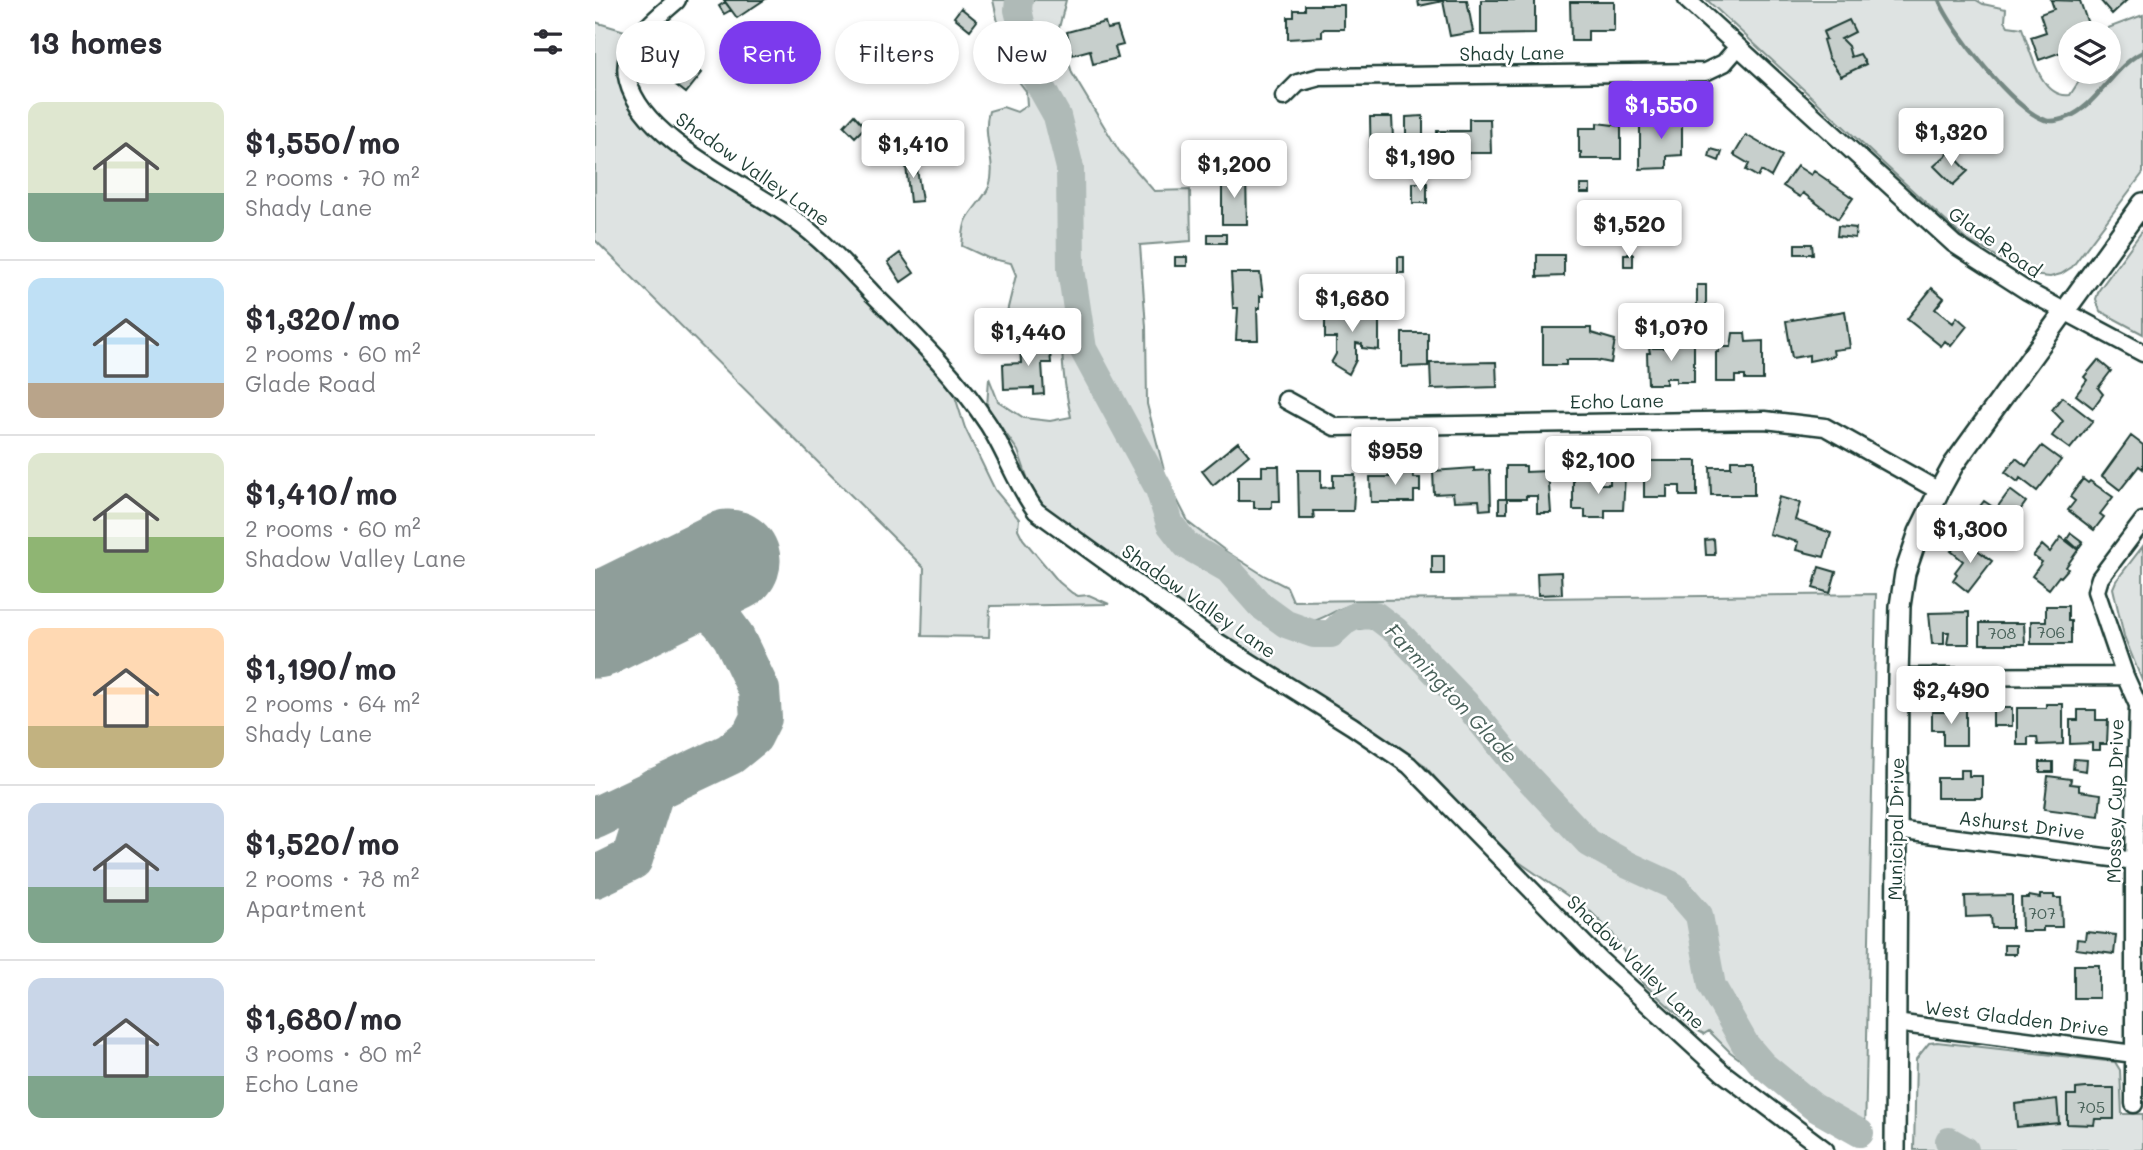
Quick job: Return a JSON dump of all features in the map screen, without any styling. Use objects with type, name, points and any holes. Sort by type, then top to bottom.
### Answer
[{"type":"main road","name":"Municipal Drive","points":[[1895,1150],[1898,677],[1900,606],[1905,573],[1919,532],[1954,464],[2143,203]]},
{"type":"street","name":"Shadow Valley Lane","points":[[677,0],[636,38],[628,58],[627,80],[649,120],[690,153],[795,220],[832,251],[965,393],[1002,446],[1036,511],[1213,639],[1409,765],[1601,961],[1723,1073],[1825,1150]]},
{"type":"street","name":"Glade Road","points":[[1687,0],[1954,244],[2027,291],[2143,353]]},
{"type":"street","name":"Shady Lane","points":[[1284,96],[1298,83],[1320,77],[1705,72],[1724,63],[1737,48]]},
{"type":"street","name":"Echo Lane","points":[[1286,400],[1335,427],[1765,419],[1825,427],[1938,492]]},
{"type":"street","name":"Mossey Cup Drive","points":[[2134,1104],[2138,705],[2125,676],[2096,591],[2100,578],[2143,521]]},
{"type":"street","points":[[1898,677],[2125,676]]},
{"type":"street","name":"Ashurst Drive","points":[[1896,830],[2138,861]]},
{"type":"street","name":"West Gladden Drive","points":[[1895,1023],[2134,1054]]},
{"type":"shaded area","points":[[993,0],[1015,0],[1015,21],[998,21]]},
{"type":"shaded area","points":[[1024,0],[1066,0],[1061,21],[1025,21]]},
{"type":"shaded area","points":[[1707,0],[1976,0],[2006,9],[2005,21],[2008,26],[2022,28],[2044,81],[2060,94],[2070,95],[2077,84],[2121,84],[2121,23],[2143,15],[2143,173],[2072,267],[2050,277],[2031,275],[1965,239]]},
{"type":"shaded area","points":[[595,22],[616,28],[616,84],[620,84],[626,99],[645,125],[659,139],[790,226],[856,286],[934,365],[952,387],[965,428],[995,490],[1019,519],[1018,529],[1023,539],[1059,582],[1072,593],[1078,596],[1089,595],[1109,604],[990,606],[989,637],[922,636],[924,568],[595,240]]},
{"type":"shaded area","points":[[1072,73],[1119,151],[1154,191],[1190,190],[1191,241],[1140,245],[1146,327],[1147,404],[1166,478],[1189,523],[1227,552],[1287,587],[1293,601],[1876,594],[1865,1138],[1847,1137],[1730,1052],[1709,1031],[1704,1034],[1693,1028],[1643,983],[1612,933],[1591,912],[1506,853],[1423,764],[1355,718],[1215,632],[1046,509],[1036,498],[1018,451],[987,407],[989,378],[998,401],[1024,418],[1050,421],[1071,417],[1063,367],[1065,317],[1005,320],[1016,275],[1011,263],[988,258],[962,246],[966,222],[987,191],[991,178],[987,131],[989,111],[1003,107],[1017,112],[1027,105],[1026,91],[1021,84],[1035,84],[1053,115],[1067,168],[1069,269],[1081,351],[1155,488],[1169,528],[1183,547],[1223,569],[1244,590],[1259,612],[1298,637],[1323,644],[1337,641],[1357,629],[1367,628],[1379,630],[1391,639],[1440,689],[1473,717],[1579,843],[1674,894],[1696,920],[1706,983],[1721,1014],[1755,1063],[1840,1127],[1860,1136],[1860,1130],[1816,1102],[1775,1070],[1740,1032],[1716,986],[1706,922],[1694,900],[1672,879],[1598,844],[1587,836],[1411,634],[1386,614],[1369,606],[1355,605],[1308,622],[1295,621],[1278,612],[1268,598],[1248,580],[1194,546],[1175,526],[1153,470],[1097,365],[1082,326],[1073,269],[1074,181],[1071,154],[1066,130],[1046,84],[1072,84]]},
{"type":"shaded area","points":[[2143,230],[2143,334],[2100,311],[2096,299],[2099,290]]},
{"type":"shaded area","points":[[2143,546],[2143,683],[2124,636],[2113,588]]},
{"type":"shaded area","points":[[1929,1043],[2115,1062],[2120,1070],[2122,1114],[2143,1114],[2143,1150],[1969,1150],[1951,1138],[1948,1144],[1958,1150],[1914,1150],[1916,1059]]},
{"type":"building","points":[[724,0],[764,0],[737,18]]},
{"type":"building","points":[[1418,0],[1467,0],[1473,32],[1450,36],[1443,1],[1419,6]]},
{"type":"building","points":[[1481,0],[1535,0],[1535,34],[1481,35]]},
{"type":"building","points":[[2051,0],[2080,1],[2087,21],[2058,21],[2058,53],[2039,60],[2031,37],[2046,32],[2040,14],[2054,9]]},
{"type":"building","points":[[2100,0],[2127,0],[2112,14]]},
{"type":"building","points":[[725,2],[731,10],[724,14],[719,6]]},
{"type":"building","points":[[1570,2],[1614,2],[1614,31],[1588,31],[1588,41],[1571,41]]},
{"type":"building","points":[[1305,5],[1344,5],[1344,29],[1324,29],[1322,37],[1288,39],[1288,17],[1294,17],[1294,10],[1305,10]]},
{"type":"building","points":[[961,8],[977,21],[973,21],[970,30],[954,17]]},
{"type":"building","points":[[1849,20],[1855,32],[1841,39],[1848,46],[1851,57],[1860,54],[1866,64],[1841,76],[1828,57],[1823,32]]},
{"type":"building","points":[[1105,22],[1107,29],[1117,27],[1123,45],[1115,47],[1118,58],[1093,64],[1090,50],[1072,55],[1072,31]]},
{"type":"building","points":[[675,84],[693,84],[686,93]]},
{"type":"building","points":[[1662,111],[1682,111],[1682,155],[1667,156],[1667,168],[1640,169],[1640,124],[1662,124]]},
{"type":"building","points":[[854,115],[865,127],[855,137],[844,126]]},
{"type":"building","points":[[1423,116],[1423,165],[1410,165],[1411,173],[1385,174],[1384,166],[1371,166],[1370,117],[1392,117],[1393,138],[1406,138],[1406,117]]},
{"type":"building","points":[[1469,119],[1490,119],[1491,153],[1468,153],[1468,159],[1453,159],[1453,153],[1437,153],[1437,131],[1469,131]]},
{"type":"building","points":[[1597,123],[1621,126],[1621,159],[1581,159],[1579,128],[1597,128]]},
{"type":"building","points":[[1746,135],[1782,156],[1771,177],[1761,171],[1758,177],[1746,170],[1749,164],[1734,155]]},
{"type":"building","points":[[1711,149],[1722,152],[1719,161],[1709,157]]},
{"type":"building","points":[[1950,152],[1968,171],[1953,185],[1934,166]]},
{"type":"building","points":[[915,156],[922,201],[910,202],[905,157]]},
{"type":"building","points":[[1797,166],[1811,175],[1814,171],[1853,198],[1838,219],[1803,193],[1800,197],[1783,186]]},
{"type":"building","points":[[1222,175],[1246,175],[1247,224],[1222,224]]},
{"type":"building","points":[[1413,183],[1427,183],[1427,203],[1413,203]]},
{"type":"building","points":[[1580,185],[1590,185],[1590,193],[1580,193]]},
{"type":"building","points":[[1838,226],[1856,228],[1855,238],[1837,236]]},
{"type":"building","points":[[1208,234],[1226,234],[1226,243],[1208,243]]},
{"type":"building","points":[[1795,244],[1812,244],[1813,254],[1795,254]]},
{"type":"building","points":[[900,253],[914,273],[901,282],[888,262]]},
{"type":"building","points":[[1624,254],[1633,254],[1633,266],[1624,266]]},
{"type":"building","points":[[1537,255],[1564,255],[1564,276],[1537,277]]},
{"type":"building","points":[[1175,257],[1187,257],[1187,266],[1175,266]]},
{"type":"building","points":[[1398,257],[1404,257],[1404,273],[1398,273]]},
{"type":"building","points":[[1231,273],[1260,273],[1263,296],[1260,296],[1260,308],[1257,308],[1258,340],[1236,340],[1238,308],[1233,308]]},
{"type":"building","points":[[1697,285],[1706,285],[1706,307],[1697,307]]},
{"type":"building","points":[[1932,288],[1944,298],[1935,309],[1953,323],[1957,317],[1967,326],[1951,346],[1945,341],[1941,346],[1907,319]]},
{"type":"building","points":[[1379,309],[1379,350],[1362,348],[1362,344],[1356,343],[1356,360],[1349,374],[1331,363],[1336,354],[1336,338],[1325,338],[1325,310]]},
{"type":"building","points":[[1845,311],[1850,348],[1833,350],[1834,356],[1809,361],[1809,355],[1792,358],[1786,321]]},
{"type":"building","points":[[1543,328],[1591,328],[1591,333],[1615,340],[1611,363],[1566,360],[1566,365],[1543,365]]},
{"type":"building","points":[[1402,333],[1428,333],[1428,366],[1402,367]]},
{"type":"building","points":[[1733,333],[1745,333],[1746,342],[1763,341],[1763,380],[1745,380],[1745,376],[1735,376],[1735,382],[1716,382],[1716,352],[1719,352],[1719,347],[1731,347]]},
{"type":"building","points":[[1049,341],[1051,363],[1042,363],[1044,394],[1034,395],[1034,388],[1004,389],[1003,364],[1021,363],[1020,343]]},
{"type":"building","points":[[1662,343],[1694,343],[1694,382],[1676,382],[1676,378],[1666,378],[1666,384],[1648,384],[1647,353],[1650,353],[1649,348],[1663,348]]},
{"type":"building","points":[[2098,360],[2111,371],[2098,388],[2103,394],[2093,408],[2076,395],[2087,380],[2084,377]]},
{"type":"building","points":[[1496,362],[1497,387],[1431,389],[1430,363]]},
{"type":"building","points":[[2062,397],[2093,421],[2070,449],[2052,436],[2063,421],[2052,410]]},
{"type":"building","points":[[2131,436],[2143,445],[2143,469],[2139,466],[2120,490],[2102,476]]},
{"type":"building","points":[[1238,442],[1249,455],[1213,485],[1202,471]]},
{"type":"building","points":[[2042,446],[2061,460],[2037,491],[2020,478],[2018,482],[2005,472],[2016,458],[2026,466]]},
{"type":"building","points":[[1731,460],[1754,460],[1754,495],[1711,495],[1710,467],[1731,467]]},
{"type":"building","points":[[1644,461],[1697,461],[1697,496],[1680,496],[1680,486],[1667,486],[1667,497],[1644,497]]},
{"type":"building","points":[[1262,466],[1279,466],[1280,501],[1272,501],[1272,508],[1254,508],[1254,501],[1238,501],[1238,476],[1262,476]]},
{"type":"building","points":[[1506,466],[1526,466],[1526,472],[1548,471],[1551,513],[1537,513],[1537,496],[1506,499]]},
{"type":"building","points":[[1474,468],[1474,471],[1490,470],[1491,509],[1480,510],[1479,500],[1454,501],[1453,493],[1434,494],[1433,471]]},
{"type":"building","points":[[1298,470],[1321,470],[1321,488],[1333,487],[1333,475],[1355,475],[1353,511],[1313,511],[1314,519],[1299,519]]},
{"type":"building","points":[[1413,470],[1414,478],[1420,478],[1420,491],[1414,491],[1414,502],[1371,502],[1370,477],[1390,477],[1390,471]]},
{"type":"building","points":[[1573,476],[1595,476],[1595,484],[1610,484],[1610,476],[1625,476],[1623,510],[1605,510],[1605,518],[1585,518],[1585,510],[1573,510]]},
{"type":"building","points":[[2083,479],[2113,497],[2100,514],[2104,517],[2094,530],[2068,510],[2075,501],[2070,497]]},
{"type":"building","points":[[2010,490],[2026,502],[2005,531],[1989,520],[1986,523],[1974,514],[1984,501],[1996,509]]},
{"type":"building","points":[[1779,497],[1800,503],[1795,520],[1831,533],[1824,557],[1796,550],[1798,542],[1769,534]]},
{"type":"building","points":[[1499,499],[1507,499],[1507,513],[1499,513]]},
{"type":"building","points":[[2071,533],[2083,542],[2078,549],[2067,539]]},
{"type":"building","points":[[2061,537],[2078,550],[2066,567],[2068,569],[2049,589],[2032,576],[2042,562],[2033,556],[2042,545],[2050,552]]},
{"type":"building","points":[[1714,539],[1715,555],[1706,555],[1705,540]]},
{"type":"building","points":[[1964,540],[1992,561],[1968,592],[1953,580],[1963,561],[1951,551]]},
{"type":"building","points":[[1432,556],[1444,556],[1444,574],[1432,574]]},
{"type":"building","points":[[1819,567],[1836,572],[1830,593],[1813,588]]},
{"type":"building","points":[[1561,572],[1562,594],[1538,595],[1537,573]]},
{"type":"building","points":[[2046,606],[2068,606],[2071,644],[2031,644],[2031,621],[2046,621]]},
{"type":"building","points":[[1969,612],[1969,644],[1947,644],[1949,632],[1944,632],[1944,644],[1932,644],[1929,613]]},
{"type":"building","points":[[1980,623],[2024,623],[2025,644],[1980,644]]},
{"type":"building","points":[[2046,704],[2063,704],[2063,744],[2038,745],[2037,737],[2028,737],[2028,745],[2017,745],[2017,708],[2046,708]]},
{"type":"building","points":[[1993,708],[2012,708],[2012,726],[1993,726]]},
{"type":"building","points":[[1947,709],[1966,709],[1966,745],[1943,745],[1943,730],[1932,730],[1932,712],[1947,712]]},
{"type":"building","points":[[2078,710],[2096,710],[2096,720],[2108,720],[2107,744],[2100,744],[2100,750],[2092,750],[2092,743],[2070,744],[2070,720],[2078,720]]},
{"type":"building","points":[[2074,759],[2087,760],[2086,771],[2073,769]]},
{"type":"building","points":[[2040,762],[2053,762],[2053,772],[2040,772]]},
{"type":"building","points":[[1960,770],[1969,770],[1969,776],[1982,776],[1982,798],[1937,798],[1937,778],[1960,778]]},
{"type":"building","points":[[2048,776],[2071,779],[2070,784],[2079,785],[2079,791],[2101,794],[2099,816],[2044,809]]},
{"type":"building","points":[[2012,895],[2012,928],[1992,928],[1991,916],[1966,917],[1965,896]]},
{"type":"building","points":[[2040,895],[2061,898],[2062,927],[2022,931],[2021,898],[2040,898]]},
{"type":"building","points":[[2086,932],[2116,935],[2114,954],[2076,949],[2077,939],[2085,940]]},
{"type":"building","points":[[2004,945],[2016,945],[2016,954],[2004,954]]},
{"type":"building","points":[[2074,965],[2099,965],[2099,998],[2074,998]]},
{"type":"building","points":[[2114,1088],[2114,1119],[2095,1119],[2094,1125],[2067,1124],[2067,1095],[2076,1095],[2076,1089]]},
{"type":"building","points":[[2057,1099],[2059,1123],[2017,1127],[2015,1104]]},
{"type":"waterway","name":"Farmington Glade","points":[[1019,0],[1018,10],[1034,75],[1057,116],[1070,168],[1071,269],[1083,349],[1159,489],[1170,524],[1186,545],[1228,569],[1260,605],[1286,624],[1314,634],[1331,634],[1357,615],[1375,615],[1396,631],[1469,707],[1518,767],[1589,843],[1674,886],[1699,915],[1712,986],[1745,1044],[1763,1065],[1814,1107],[1860,1133]]},
{"type":"waterway","points":[[1939,0],[1985,68],[2017,101],[2047,121],[2064,119],[2087,105],[2122,67],[2143,52]]},
{"type":"waterway","name":"Farmington Glade","points":[[1949,1141],[1965,1150]]},
{"type":"taxiway","points":[[595,818],[730,754],[752,736],[761,718],[759,690],[733,636],[722,621],[701,602],[681,597],[656,598]]},
{"type":"taxiway","points":[[595,877],[632,859],[654,789]]},
{"type":"runway","points":[[595,627],[729,561]]}]
